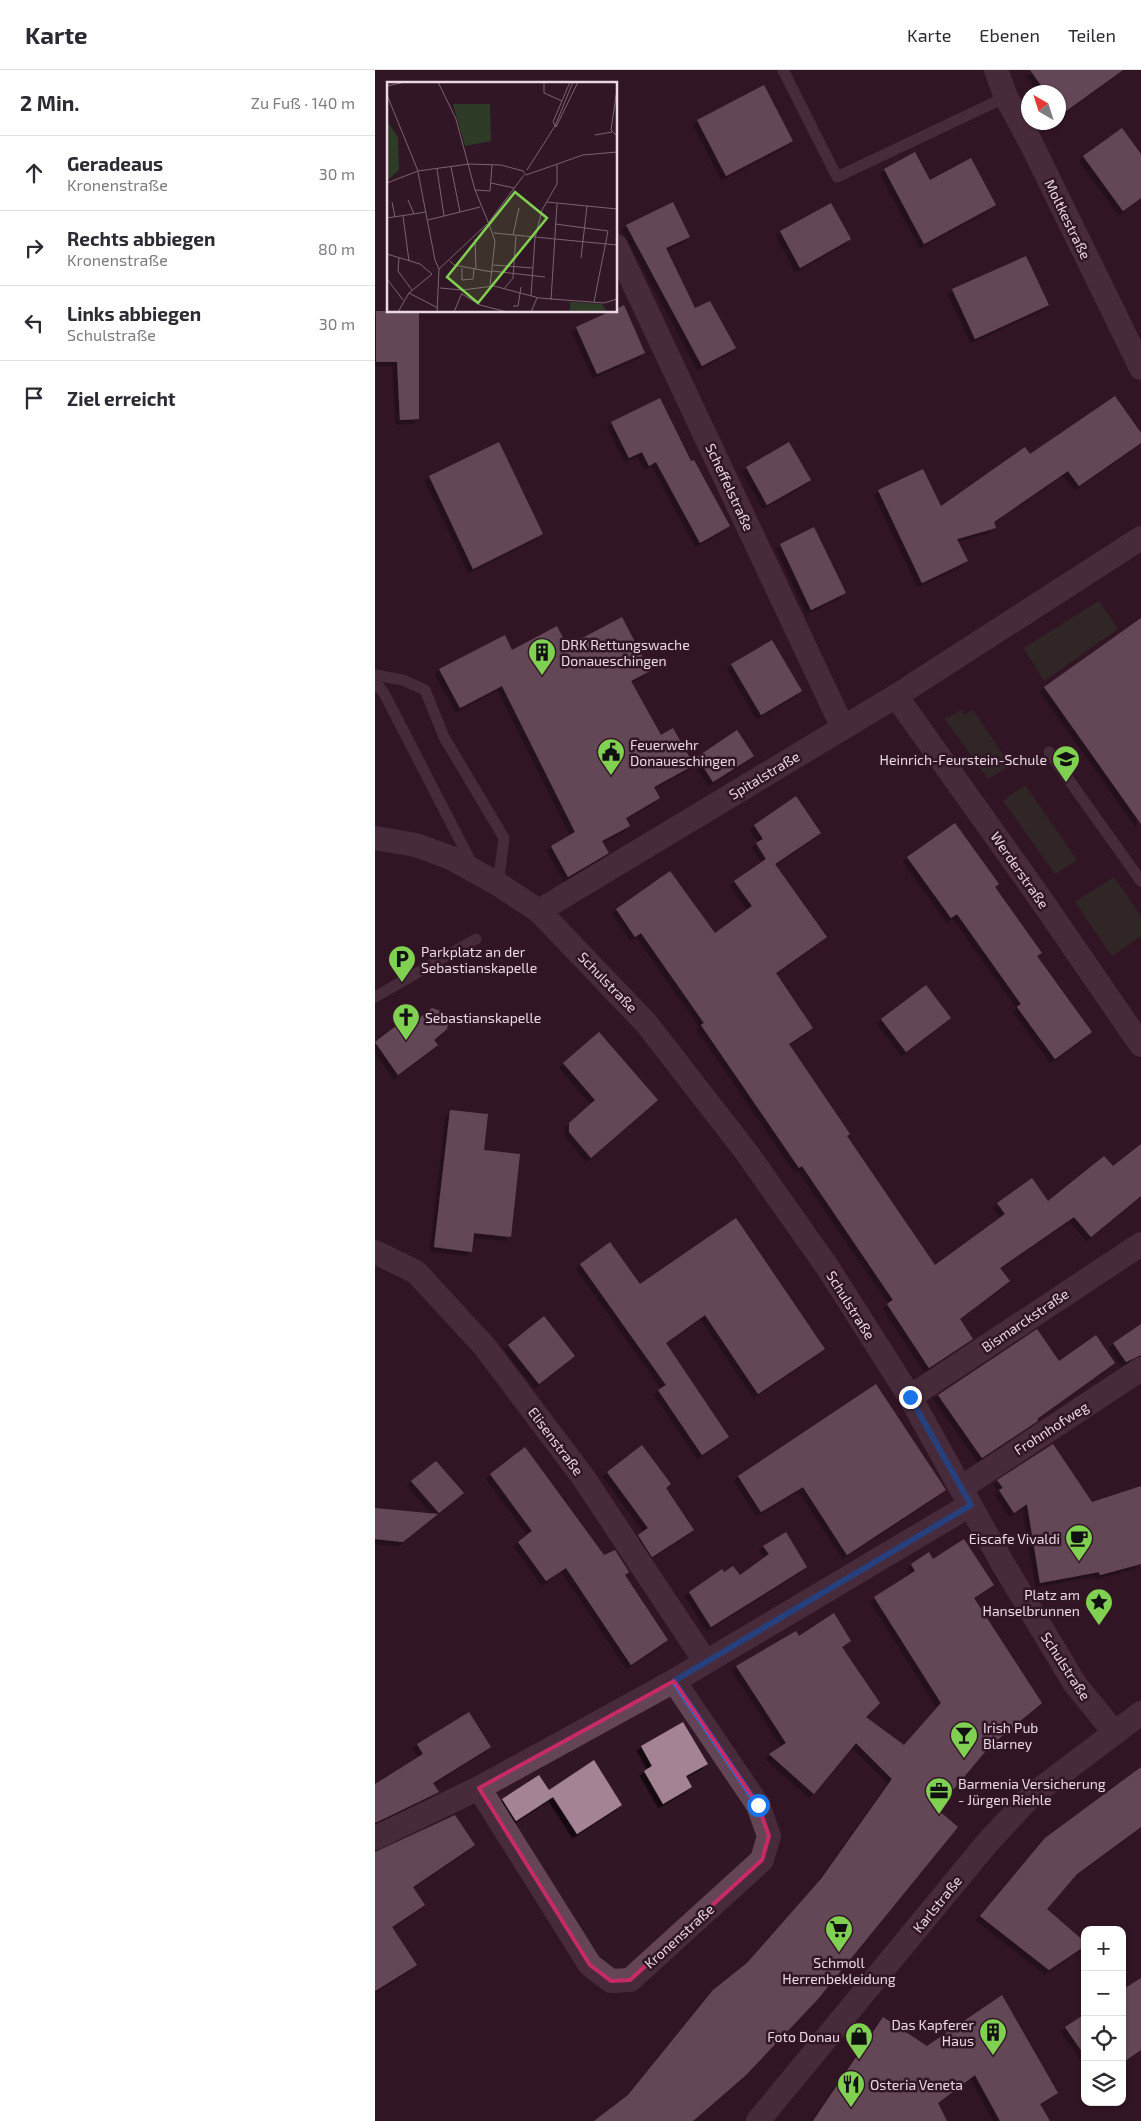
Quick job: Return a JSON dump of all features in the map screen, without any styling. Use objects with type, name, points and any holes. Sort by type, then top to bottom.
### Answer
[{"type":"street","name":"Moltkestraße","points":[[996,70],[1006,97],[1031,142],[1141,368]]},
{"type":"street","name":"Scheffelstraße","points":[[617,248],[843,728]]},
{"type":"street","name":"Spitalstraße","points":[[539,911],[896,696],[1141,538]]},
{"type":"street","name":"Werderstraße","points":[[896,696],[1035,891],[1141,1046]]},
{"type":"street","points":[[375,838],[416,845],[451,858],[498,884],[539,911]]},
{"type":"street","name":"Schulstraße","points":[[539,911],[646,1022],[747,1153],[828,1268],[910,1397],[1075,1684],[1115,1733]]},
{"type":"street","name":"Bismarckstraße","points":[[910,1397],[1141,1244]]},
{"type":"street","name":"Elisenstraße","points":[[375,1252],[416,1272],[485,1346],[583,1477],[705,1661]]},
{"type":"street","name":"Frohnhofweg","points":[[966,1496],[1141,1369]]},
{"type":"street","points":[[375,1838],[479,1788],[674,1681],[966,1496]]},
{"type":"street","name":"Kronenstraße","points":[[479,1788],[590,1965],[611,1981],[630,1980],[762,1860],[769,1836],[758,1805],[674,1681]]},
{"type":"street","name":"Karlstraße","points":[[758,2121],[988,1842],[1031,1796],[1141,1713]]},
{"type":"lane","points":[[783,70],[837,177],[1006,97]]},
{"type":"lane","points":[[375,675],[403,680],[425,690],[444,737],[504,838],[498,884]]},
{"type":"lane","points":[[375,682],[384,693],[476,872]]},
{"type":"lane","points":[[1049,752],[1141,881]]},
{"type":"lane","points":[[375,997],[476,939]]},
{"type":"highlighted area","points":[[674,1681],[758,1805],[769,1836],[762,1860],[630,1980],[611,1981],[590,1965],[479,1788]]},
{"type":"green space","points":[[1099,601],[1118,629],[1044,681],[1024,648]]},
{"type":"green space","points":[[961,710],[964,715],[973,710],[1010,765],[988,779],[945,719]]},
{"type":"green space","points":[[1025,785],[1077,860],[1055,874],[1003,801]]},
{"type":"green space","points":[[1114,877],[1141,916],[1141,936],[1112,956],[1075,902]]},
{"type":"building","points":[[1030,70],[1123,70],[1066,111],[1066,85],[1041,85]]},
{"type":"building","points":[[764,85],[793,141],[726,176],[697,120]]},
{"type":"building","points":[[1122,128],[1141,154],[1141,198],[1123,211],[1083,156]]},
{"type":"building","points":[[915,152],[930,180],[971,158],[996,205],[924,244],[884,169]]},
{"type":"building","points":[[673,202],[690,237],[666,248],[695,308],[710,301],[736,348],[702,366],[626,225]]},
{"type":"building","points":[[831,203],[851,239],[800,268],[780,231]]},
{"type":"building","points":[[1026,256],[1049,305],[975,339],[952,289]]},
{"type":"building","points":[[624,305],[645,353],[597,374],[576,327],[609,312],[617,312],[617,308]]},
{"type":"building","points":[[376,311],[419,312],[419,419],[400,420],[397,362],[376,362]]},
{"type":"building","points":[[1115,396],[1141,433],[1141,443],[1079,486],[1068,471],[994,522],[996,528],[957,539],[968,561],[922,583],[878,490],[923,469],[941,506],[1025,447],[1030,454]]},
{"type":"building","points":[[660,398],[691,461],[694,460],[730,526],[700,543],[656,462],[649,466],[642,452],[629,458],[611,422]]},
{"type":"building","points":[[499,442],[543,534],[473,569],[429,476]]},
{"type":"building","points":[[789,442],[811,480],[767,505],[746,467]]},
{"type":"building","points":[[814,527],[846,593],[811,610],[780,544]]},
{"type":"building","points":[[622,617],[650,671],[631,681],[661,735],[673,728],[694,765],[654,787],[660,798],[626,818],[630,826],[602,841],[609,853],[568,877],[551,846],[575,832],[502,686],[460,708],[439,669],[505,635],[512,650],[557,626],[567,646]]},
{"type":"building","points":[[1141,618],[1141,824],[1044,687]]},
{"type":"building","points":[[772,640],[802,691],[761,715],[731,664]]},
{"type":"building","points":[[737,730],[754,756],[713,782],[697,757]]},
{"type":"building","points":[[796,796],[821,833],[775,864],[827,937],[776,973],[813,1028],[789,1044],[850,1134],[847,1136],[935,1265],[1005,1214],[997,1203],[1032,1178],[1048,1201],[1104,1156],[1113,1166],[1141,1144],[1141,1196],[1091,1237],[1074,1217],[1000,1268],[1010,1281],[960,1319],[973,1339],[929,1368],[887,1304],[893,1300],[802,1166],[799,1168],[701,1025],[704,1023],[641,933],[635,937],[616,909],[670,871],[715,933],[752,906],[734,881],[766,859],[756,843],[763,839],[754,825]]},
{"type":"building","points":[[955,823],[999,884],[995,887],[1042,953],[1037,956],[1092,1032],[1055,1059],[1017,1007],[1021,1004],[957,914],[951,918],[907,857]]},
{"type":"building","points":[[926,985],[951,1018],[906,1052],[881,1019]]},
{"type":"building","name":"Sebastianskapelle","points":[[432,1008],[443,1012],[449,1020],[447,1029],[434,1040],[438,1045],[398,1075],[375,1042],[413,1013],[418,1019]]},
{"type":"building","points":[[599,1032],[658,1100],[591,1158],[569,1132],[569,1123],[595,1100],[563,1063]]},
{"type":"building","points":[[450,1110],[488,1114],[484,1150],[520,1154],[511,1237],[474,1233],[472,1252],[434,1247]]},
{"type":"building","points":[[736,1218],[825,1349],[758,1394],[705,1315],[666,1343],[729,1437],[702,1455],[658,1390],[666,1385],[580,1264],[610,1242],[640,1284]]},
{"type":"building","points":[[544,1316],[575,1356],[539,1384],[508,1345]]},
{"type":"building","points":[[1141,1324],[1141,1355],[1126,1362],[1113,1343]]},
{"type":"building","points":[[1037,1329],[1059,1361],[1096,1335],[1115,1363],[1037,1419],[1038,1421],[982,1458],[938,1395]]},
{"type":"building","points":[[876,1384],[946,1490],[847,1555],[803,1487],[761,1512],[738,1476]]},
{"type":"building","points":[[1053,1444],[1092,1502],[1141,1486],[1141,1564],[1100,1575],[1099,1572],[1040,1583],[1027,1504],[1014,1513],[999,1490],[1003,1488],[997,1480]]},
{"type":"building","points":[[642,1445],[671,1484],[666,1488],[694,1530],[652,1557],[638,1535],[648,1528],[607,1472]]},
{"type":"building","points":[[525,1447],[604,1555],[615,1550],[629,1572],[625,1575],[668,1640],[631,1665],[566,1568],[546,1581],[518,1542],[532,1531],[490,1474]]},
{"type":"building","points":[[436,1461],[464,1493],[439,1513],[411,1481]]},
{"type":"building","points":[[375,1508],[438,1514],[403,1542],[375,1539]]},
{"type":"building","points":[[786,1532],[807,1567],[711,1627],[689,1592],[722,1569],[724,1572],[733,1566],[740,1575],[769,1554],[763,1546]]},
{"type":"building","points":[[964,1539],[994,1585],[974,1598],[1042,1703],[990,1746],[937,1809],[958,1827],[818,1999],[746,2075],[693,2121],[594,2121],[628,2095],[713,1990],[747,1963],[821,1879],[892,1779],[856,1743],[814,1794],[769,1754],[786,1743],[736,1666],[796,1631],[799,1636],[834,1613],[851,1641],[842,1647],[880,1703],[866,1717],[904,1745],[941,1703],[874,1597],[915,1571],[911,1564],[929,1552],[933,1559]]},
{"type":"building","points":[[469,1712],[491,1747],[433,1783],[439,1792],[375,1823],[375,1784],[423,1754],[417,1744]]},
{"type":"building","points":[[683,1722],[708,1764],[686,1776],[692,1787],[663,1804],[644,1771],[652,1766],[641,1746]]},
{"type":"building","points":[[594,1760],[622,1805],[577,1834],[553,1797],[516,1821],[502,1799],[539,1775],[549,1790]]},
{"type":"building","points":[[1141,1767],[1141,1827],[1077,1874],[1047,1909],[1081,1939],[1081,1949],[1049,1970],[980,1916],[1045,1838]]},
{"type":"building","points":[[455,1815],[475,1845],[413,1887],[425,1905],[392,1927],[417,1965],[375,1991],[375,1852]]},
{"type":"building","points":[[1141,1978],[1141,2050],[1126,2060],[1126,2016],[1126,1987]]},
{"type":"building","points":[[1002,1995],[1058,2093],[1040,2104],[1050,2121],[1000,2121],[975,2075],[938,2103],[947,2121],[813,2121],[883,2017],[927,2046]]},
{"type":"building","points":[[1081,2017],[1081,2050],[1065,2027]]},
{"type":"place","name":"DRK Rettungswache Donaueschingen","points":[[542,676]]},
{"type":"place","name":"Feuerwehr Donaueschingen","points":[[611,776]]},
{"type":"place","name":"Heinrich-Feurstein-Schule","points":[[1066,783]]},
{"type":"place","name":"Parkplatz an der Sebastianskapelle","points":[[402,983]]},
{"type":"place","name":"Sebastianskapelle","points":[[406,1041]]},
{"type":"place","name":"Eiscafe Vivaldi","points":[[1079,1562]]},
{"type":"place","name":"Platz am Hanselbrunnen","points":[[1099,1626]]},
{"type":"place","name":"Irish Pub Blarney","points":[[964,1759]]},
{"type":"place","name":"Barmenia Versicherung - Jürgen Riehle","points":[[939,1815]]},
{"type":"place","name":"Schmoll Herrenbekleidung","points":[[839,1953]]},
{"type":"place","name":"Das Kapferer Haus","points":[[993,2056]]},
{"type":"place","name":"Foto Donau","points":[[859,2060]]},
{"type":"place","name":"Osteria Veneta","points":[[851,2108]]},
{"type":"route","points":[[758,1805],[674,1681],[971,1505],[910,1397]]}]
